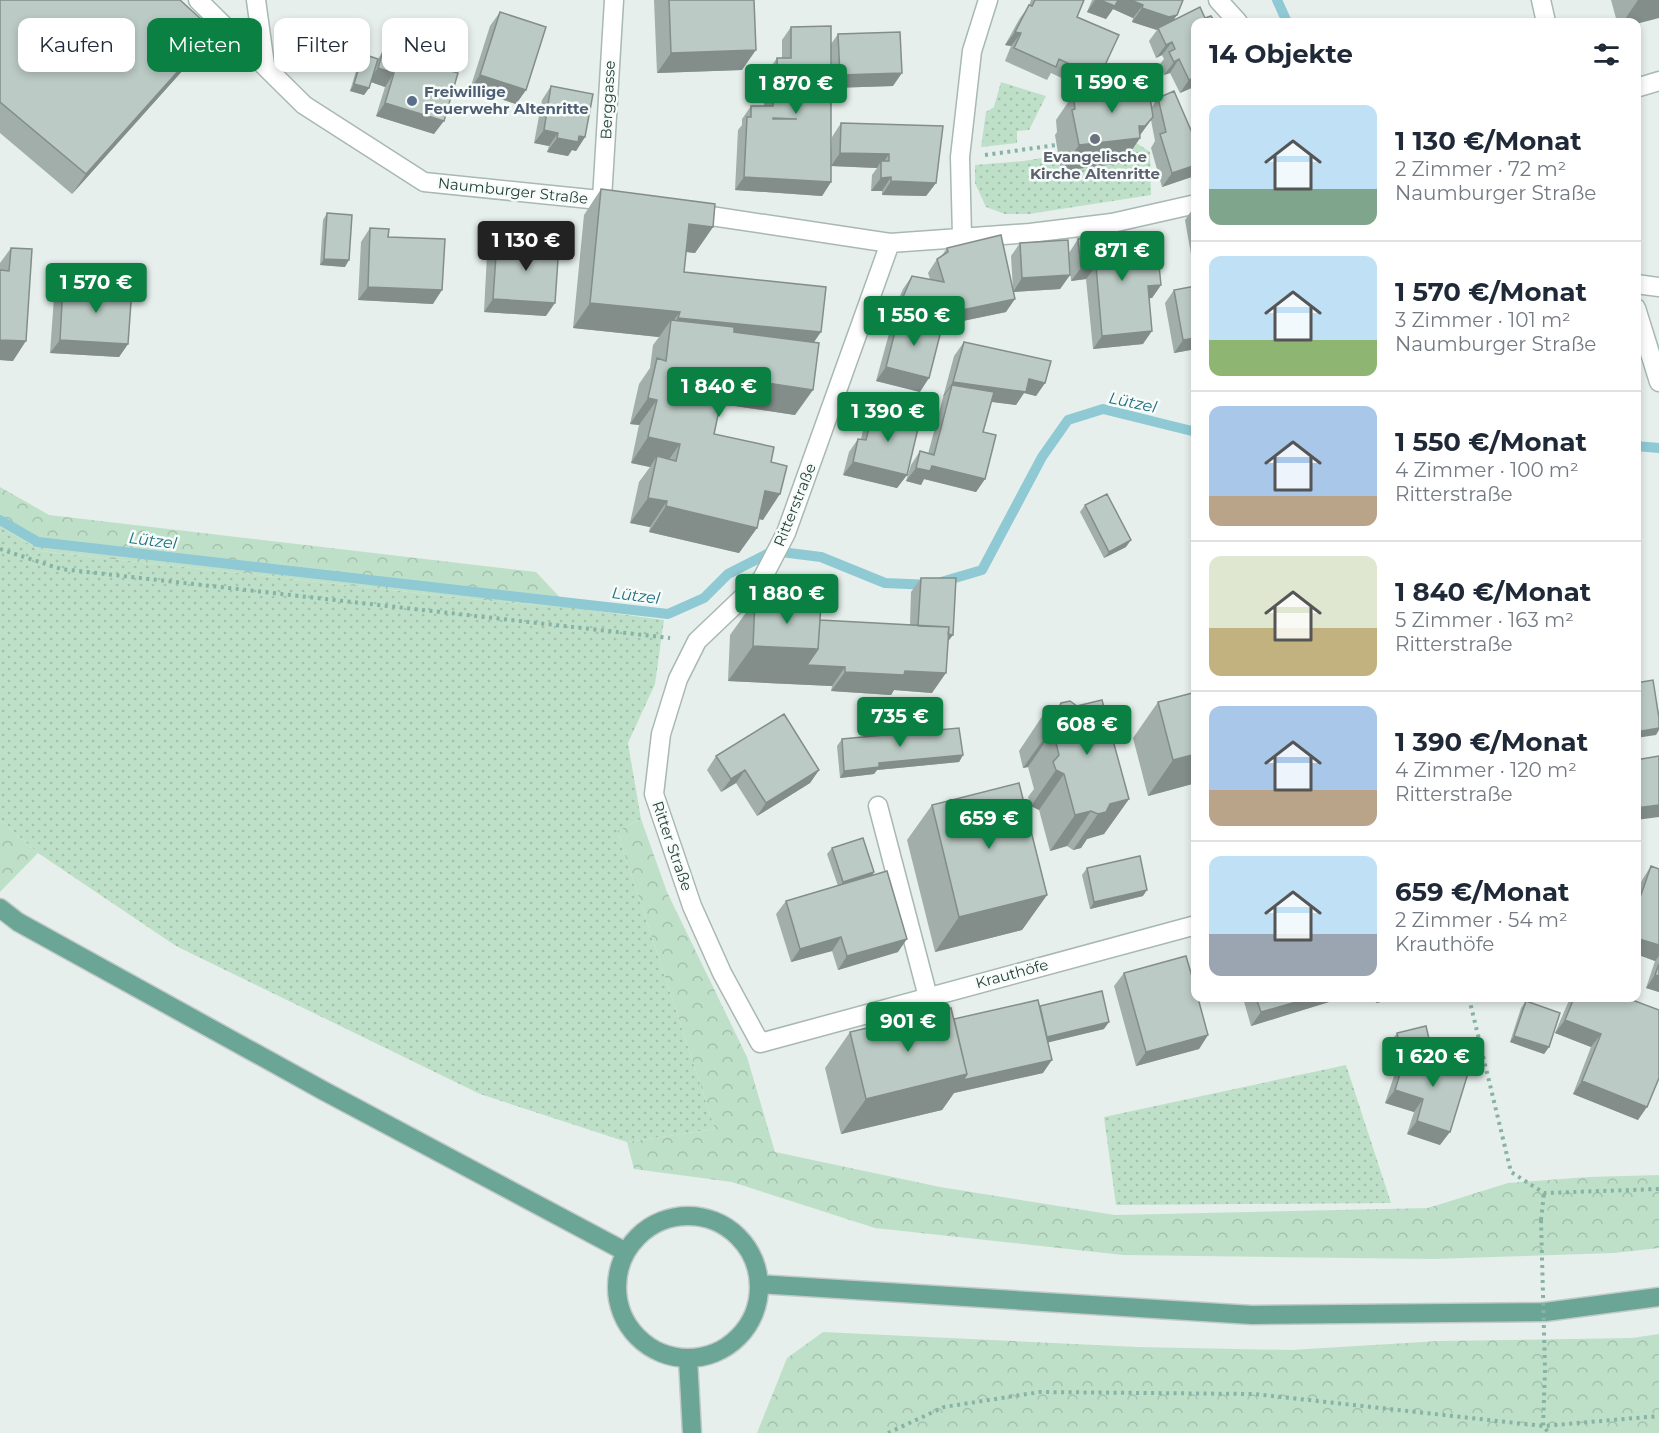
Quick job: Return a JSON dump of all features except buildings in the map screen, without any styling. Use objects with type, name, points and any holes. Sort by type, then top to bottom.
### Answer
[{"type":"main road","points":[[0,908],[18,922],[324,1091],[626,1252]]},
{"type":"main road","points":[[682,1216],[705,1218],[726,1227],[743,1242],[755,1262],[759,1284],[757,1307],[747,1328],[731,1344],[710,1355],[688,1359],[663,1354],[642,1342],[626,1323],[618,1300],[618,1283],[626,1252],[640,1234],[660,1222],[682,1216]]},
{"type":"main road","points":[[759,1284],[1252,1315],[1545,1312],[1659,1297]]},
{"type":"main road","points":[[688,1359],[692,1433]]},
{"type":"street","name":"Naumburger Straße","points":[[198,0],[304,105],[424,182],[636,205]]},
{"type":"street","points":[[256,0],[265,65]]},
{"type":"street","name":"Berggasse","points":[[602,200],[614,0]]},
{"type":"street","points":[[962,236],[960,157],[972,51],[988,0]]},
{"type":"street","points":[[1218,0],[1234,18]]},
{"type":"street","points":[[1541,0],[1545,18]]},
{"type":"street","points":[[1641,86],[1659,81]]},
{"type":"street","points":[[671,210],[890,243],[962,236],[1030,233],[1112,224],[1191,205]]},
{"type":"street","name":"Ritterstraße","points":[[697,641],[762,579],[786,533],[890,243]]},
{"type":"street","points":[[1641,285],[1659,287]]},
{"type":"street","points":[[1641,323],[1657,372]]},
{"type":"street","name":"Ritter Straße","points":[[697,641],[678,679],[661,735],[654,794],[692,906],[722,974],[760,1043]]},
{"type":"street","points":[[878,806],[928,997]]},
{"type":"street","name":"Krauthöfe","points":[[760,1043],[1191,926]]},
{"type":"path","points":[[984,156],[1056,145]]},
{"type":"path","points":[[0,549],[61,569],[697,641]]},
{"type":"path","points":[[1470,1002],[1511,1172],[1544,1192],[1659,1189]]},
{"type":"path","points":[[1544,1192],[1540,1220],[1545,1370],[1543,1426],[1549,1433]]},
{"type":"path","points":[[888,1433],[897,1431],[944,1407],[1040,1392],[1254,1394],[1543,1426],[1659,1416]]},
{"type":"green space","points":[[1001,82],[1046,96],[1029,130],[1017,131],[1017,143],[981,147],[986,112],[994,107]]},
{"type":"green space","points":[[1135,142],[1150,152],[1151,195],[1029,214],[1005,214],[986,207],[975,183],[975,165],[1024,161]]},
{"type":"green space","points":[[0,487],[49,515],[536,572],[569,607],[499,602],[40,551],[0,526]]},
{"type":"green space","points":[[0,526],[40,551],[499,602],[569,607],[664,620],[655,684],[628,743],[641,819],[617,831],[715,1129],[627,1142],[480,1094],[176,946],[38,853],[0,820]]},
{"type":"green space","points":[[641,819],[667,892],[747,1057],[775,1152],[940,1187],[1115,1215],[1428,1208],[1508,1183],[1659,1175],[1659,1248],[1614,1253],[1433,1259],[1123,1255],[875,1228],[732,1182],[634,1169],[627,1142],[715,1129],[617,831]]},
{"type":"green space","points":[[0,820],[38,853],[0,892]]},
{"type":"green space","points":[[1346,1065],[1391,1203],[1116,1205],[1104,1117]]},
{"type":"green space","points":[[823,1332],[1138,1347],[1291,1350],[1439,1341],[1632,1338],[1659,1334],[1659,1433],[757,1433],[787,1358]]},
{"type":"waterway","points":[[1277,0],[1285,18]]},
{"type":"waterway","name":"Lützel","points":[[0,520],[38,542],[668,614],[704,598],[728,574],[773,551],[821,557],[885,583],[931,585],[982,570],[1042,457],[1068,420],[1103,409],[1191,431]]},
{"type":"waterway","points":[[1641,446],[1659,448]]},
{"type":"place","name":"Freiwillige Feuerwehr Altenritte","points":[[412,101]]},
{"type":"place","name":"Evangelische Kirche Altenritte","points":[[1095,139]]}]
